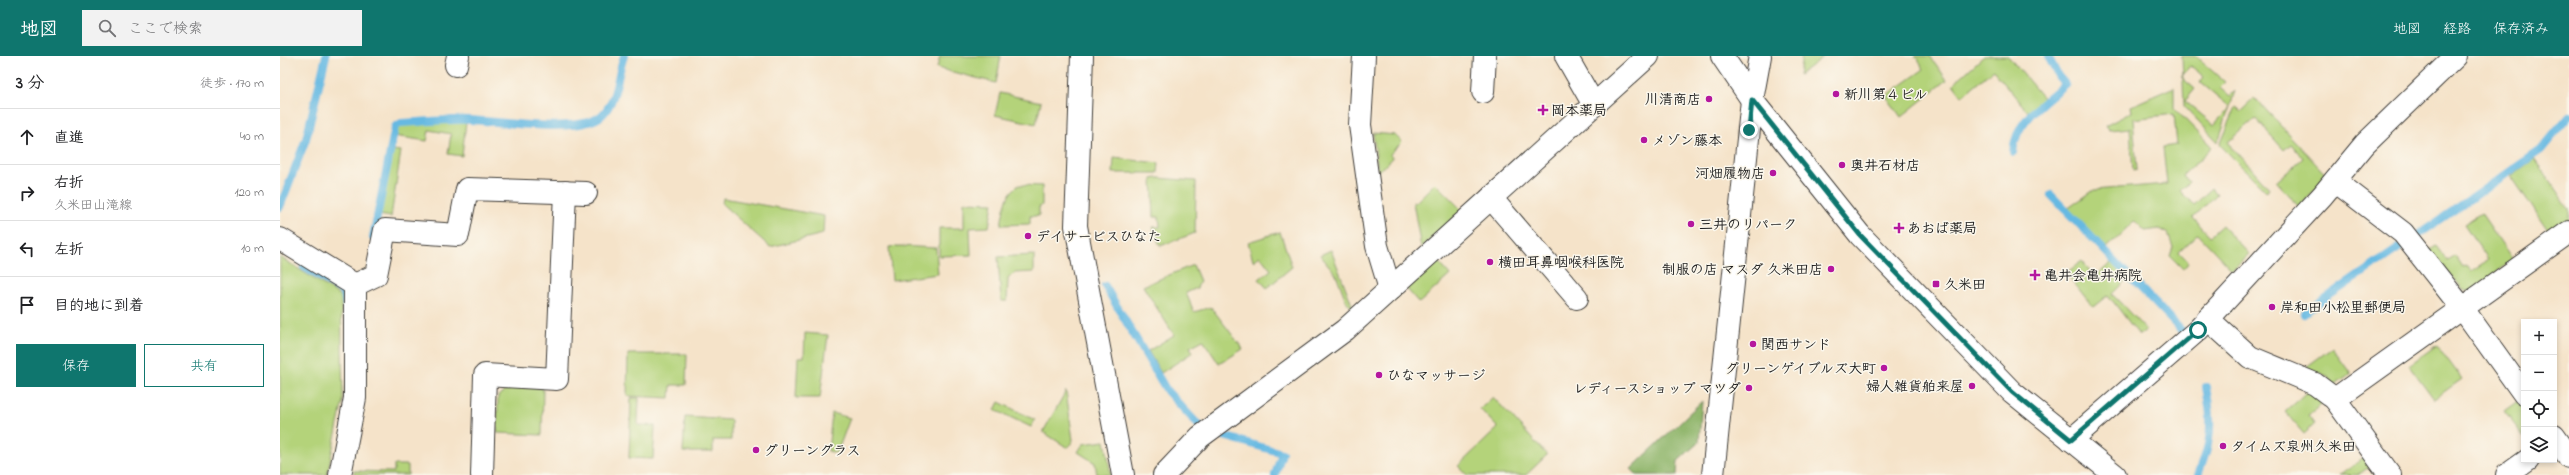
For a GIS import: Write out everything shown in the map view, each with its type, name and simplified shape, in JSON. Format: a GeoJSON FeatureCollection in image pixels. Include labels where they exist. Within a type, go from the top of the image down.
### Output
{"type":"FeatureCollection","features":[{"type":"Feature","properties":{"kind":"street"},"geometry":{"type":"LineString","coordinates":[[1082,56],[1076,226],[1123,475]]}},
{"type":"Feature","properties":{"kind":"street"},"geometry":{"type":"LineString","coordinates":[[1364,56],[1360,125],[1377,246],[1390,289]]}},
{"type":"Feature","properties":{"kind":"street"},"geometry":{"type":"LineString","coordinates":[[1483,92],[1485,56]]}},
{"type":"Feature","properties":{"kind":"street"},"geometry":{"type":"LineString","coordinates":[[1566,56],[1594,105]]}},
{"type":"Feature","properties":{"kind":"street"},"geometry":{"type":"LineString","coordinates":[[1164,475],[1205,433],[1345,330],[1648,56]]}},
{"type":"Feature","properties":{"kind":"street"},"geometry":{"type":"LineString","coordinates":[[1722,56],[1752,100],[1860,235],[2012,392],[2115,475]]}},
{"type":"Feature","properties":{"kind":"street"},"geometry":{"type":"LineString","coordinates":[[1713,475],[1752,100],[1760,56]]}},
{"type":"Feature","properties":{"kind":"street"},"geometry":{"type":"LineString","coordinates":[[2071,440],[2208,319],[2335,181],[2365,144],[2456,56]]}},
{"type":"Feature","properties":{"kind":"street"},"geometry":{"type":"LineString","coordinates":[[2335,181],[2403,233],[2463,308],[2522,391]]}},
{"type":"Feature","properties":{"kind":"street"},"geometry":{"type":"LineString","coordinates":[[356,285],[376,275],[385,230],[458,235],[467,189],[575,193],[557,379],[485,375],[482,475]]}},
{"type":"Feature","properties":{"kind":"street"},"geometry":{"type":"LineString","coordinates":[[1491,198],[1577,298]]}},
{"type":"Feature","properties":{"kind":"street"},"geometry":{"type":"LineString","coordinates":[[2335,399],[2569,232]]}},
{"type":"Feature","properties":{"kind":"street"},"geometry":{"type":"LineString","coordinates":[[280,239],[356,285]]}},
{"type":"Feature","properties":{"kind":"street"},"geometry":{"type":"LineString","coordinates":[[340,475],[355,398],[356,285]]}},
{"type":"Feature","properties":{"kind":"street"},"geometry":{"type":"LineString","coordinates":[[2208,319],[2250,357],[2315,384],[2335,399],[2390,475]]}},
{"type":"Feature","properties":{"kind":"street"},"geometry":{"type":"LineString","coordinates":[[2558,437],[2569,457]]}},
{"type":"Feature","properties":{"kind":"street"},"geometry":{"type":"LineString","coordinates":[[2507,475],[2524,463]]}},
{"type":"Feature","properties":{"kind":"green space"},"geometry":{"type":"Polygon","coordinates":[[[940,56],[1001,56],[996,83],[937,68],[940,56]]]}},
{"type":"Feature","properties":{"kind":"green space"},"geometry":{"type":"Polygon","coordinates":[[[1802,56],[1824,56],[1799,75],[1802,56]]]}},
{"type":"Feature","properties":{"kind":"green space"},"geometry":{"type":"Polygon","coordinates":[[[1915,56],[1930,56],[1947,80],[1901,117],[1886,96],[1924,69],[1915,56]]]}},
{"type":"Feature","properties":{"kind":"green space"},"geometry":{"type":"Polygon","coordinates":[[[1984,56],[2008,56],[2044,99],[2029,113],[1993,70],[1962,96],[1953,84],[1984,56]]]}},
{"type":"Feature","properties":{"kind":"green space"},"geometry":{"type":"Polygon","coordinates":[[[2182,56],[2195,56],[2225,82],[2220,87],[2230,96],[2235,91],[2230,107],[2200,82],[2204,77],[2191,66],[2183,75],[2182,56]]]}},
{"type":"Feature","properties":{"kind":"green space"},"geometry":{"type":"Polygon","coordinates":[[[2183,79],[2195,89],[2185,101],[2214,125],[2229,108],[2218,142],[2184,106],[2183,79]]]}},
{"type":"Feature","properties":{"kind":"green space"},"geometry":{"type":"Polygon","coordinates":[[[2174,87],[2174,108],[2212,147],[2183,175],[2189,182],[2180,191],[2194,205],[2212,188],[2217,194],[2193,218],[2210,236],[2222,225],[2249,254],[2232,270],[2198,234],[2179,252],[2189,262],[2183,269],[2170,256],[2173,247],[2168,234],[2159,229],[2145,231],[2135,221],[2106,249],[2067,209],[2094,190],[2167,184],[2163,147],[2177,145],[2174,114],[2133,119],[2137,170],[2133,171],[2130,128],[2109,130],[2105,126],[2132,112],[2131,106],[2174,87]]]}},
{"type":"Feature","properties":{"kind":"green space"},"geometry":{"type":"Polygon","coordinates":[[[1000,93],[1041,102],[1036,124],[995,115],[1000,93]]]}},
{"type":"Feature","properties":{"kind":"green space"},"geometry":{"type":"Polygon","coordinates":[[[2255,98],[2328,177],[2299,207],[2276,182],[2303,158],[2291,144],[2284,150],[2255,118],[2228,142],[2269,188],[2267,192],[2220,145],[2236,107],[2241,111],[2255,98]]]}},
{"type":"Feature","properties":{"kind":"green space"},"geometry":{"type":"Polygon","coordinates":[[[466,122],[462,156],[448,154],[451,134],[429,130],[427,141],[394,136],[396,129],[400,125],[466,122]]]}},
{"type":"Feature","properties":{"kind":"green space"},"geometry":{"type":"Polygon","coordinates":[[[1373,133],[1395,135],[1402,142],[1390,154],[1393,158],[1378,172],[1373,133]]]}},
{"type":"Feature","properties":{"kind":"green space"},"geometry":{"type":"Polygon","coordinates":[[[392,150],[401,151],[391,217],[379,215],[392,150]]]}},
{"type":"Feature","properties":{"kind":"green space"},"geometry":{"type":"Polygon","coordinates":[[[1114,158],[1159,163],[1158,173],[1113,173],[1114,158]]]}},
{"type":"Feature","properties":{"kind":"green space"},"geometry":{"type":"Polygon","coordinates":[[[2534,159],[2569,208],[2569,220],[2550,233],[2511,176],[2534,159]]]}},
{"type":"Feature","properties":{"kind":"green space"},"geometry":{"type":"Polygon","coordinates":[[[1158,178],[1196,181],[1195,233],[1160,246],[1153,227],[1160,227],[1159,217],[1154,217],[1152,179],[1158,178]]]}},
{"type":"Feature","properties":{"kind":"green space"},"geometry":{"type":"Polygon","coordinates":[[[1435,183],[1462,210],[1421,248],[1413,202],[1415,203],[1435,183]]]}},
{"type":"Feature","properties":{"kind":"green space"},"geometry":{"type":"Polygon","coordinates":[[[1019,185],[1042,186],[1042,205],[1039,207],[1039,216],[1030,216],[1030,224],[1001,225],[1004,208],[1008,198],[1014,189],[1019,185]]]}},
{"type":"Feature","properties":{"kind":"green space"},"geometry":{"type":"Polygon","coordinates":[[[723,198],[824,216],[823,234],[770,247],[722,204],[723,198]]]}},
{"type":"Feature","properties":{"kind":"green space"},"geometry":{"type":"Polygon","coordinates":[[[964,202],[993,203],[989,227],[970,228],[971,255],[939,256],[939,228],[964,228],[964,202]]]}},
{"type":"Feature","properties":{"kind":"green space"},"geometry":{"type":"Polygon","coordinates":[[[2481,213],[2513,260],[2471,291],[2463,289],[2430,250],[2436,246],[2447,261],[2455,256],[2463,268],[2467,266],[2471,271],[2488,260],[2464,224],[2481,213]]]}},
{"type":"Feature","properties":{"kind":"green space"},"geometry":{"type":"Polygon","coordinates":[[[1280,232],[1292,267],[1267,288],[1259,279],[1271,270],[1260,256],[1253,261],[1248,242],[1280,232]]]}},
{"type":"Feature","properties":{"kind":"green space"},"geometry":{"type":"Polygon","coordinates":[[[899,246],[936,248],[938,274],[892,280],[889,247],[899,246]]]}},
{"type":"Feature","properties":{"kind":"green space"},"geometry":{"type":"Polygon","coordinates":[[[1331,250],[1354,310],[1346,301],[1336,274],[1320,255],[1331,250]]]}},
{"type":"Feature","properties":{"kind":"green space"},"geometry":{"type":"Polygon","coordinates":[[[1034,255],[1034,272],[1014,273],[1008,279],[1007,301],[1001,301],[998,257],[1034,255]]]}},
{"type":"Feature","properties":{"kind":"green space"},"geometry":{"type":"Polygon","coordinates":[[[280,257],[341,296],[343,401],[327,475],[280,475],[280,257]]]}},
{"type":"Feature","properties":{"kind":"green space"},"geometry":{"type":"Polygon","coordinates":[[[1437,260],[1450,275],[1419,303],[1406,288],[1437,260]]]}},
{"type":"Feature","properties":{"kind":"green space"},"geometry":{"type":"Polygon","coordinates":[[[2082,261],[2095,277],[2113,261],[2129,277],[2112,294],[2146,330],[2139,335],[2108,295],[2093,307],[2066,273],[2082,261]]]}},
{"type":"Feature","properties":{"kind":"green space"},"geometry":{"type":"Polygon","coordinates":[[[1193,265],[1200,281],[1197,288],[1186,293],[1194,312],[1211,307],[1243,349],[1219,364],[1203,340],[1190,347],[1193,352],[1161,373],[1148,351],[1174,335],[1143,286],[1193,265]]]}},
{"type":"Feature","properties":{"kind":"green space"},"geometry":{"type":"Polygon","coordinates":[[[805,333],[828,335],[820,398],[796,398],[798,357],[804,357],[805,333]]]}},
{"type":"Feature","properties":{"kind":"green space"},"geometry":{"type":"Polygon","coordinates":[[[2437,345],[2462,379],[2434,399],[2409,365],[2437,345]]]}},
{"type":"Feature","properties":{"kind":"green space"},"geometry":{"type":"Polygon","coordinates":[[[2332,348],[2351,374],[2337,384],[2332,383],[2327,376],[2306,367],[2332,348]]]}},
{"type":"Feature","properties":{"kind":"green space"},"geometry":{"type":"Polygon","coordinates":[[[628,354],[687,354],[686,385],[671,385],[670,398],[627,396],[628,354]]]}},
{"type":"Feature","properties":{"kind":"green space"},"geometry":{"type":"Polygon","coordinates":[[[509,387],[543,388],[542,435],[497,433],[498,396],[509,387]]]}},
{"type":"Feature","properties":{"kind":"green space"},"geometry":{"type":"Polygon","coordinates":[[[2311,389],[2326,401],[2308,415],[2315,424],[2304,434],[2285,412],[2311,389]]]}},
{"type":"Feature","properties":{"kind":"green space"},"geometry":{"type":"Polygon","coordinates":[[[1066,391],[1073,440],[1068,448],[1043,432],[1066,391]]]}},
{"type":"Feature","properties":{"kind":"green space"},"geometry":{"type":"Polygon","coordinates":[[[1493,397],[1547,455],[1526,475],[1467,475],[1458,466],[1498,428],[1480,409],[1493,397]]]}},
{"type":"Feature","properties":{"kind":"green space"},"geometry":{"type":"Polygon","coordinates":[[[631,398],[639,398],[638,425],[655,426],[653,459],[629,458],[631,398]]]}},
{"type":"Feature","properties":{"kind":"green space"},"geometry":{"type":"Polygon","coordinates":[[[2519,400],[2521,403],[2521,433],[2504,411],[2519,400]]]}},
{"type":"Feature","properties":{"kind":"green space"},"geometry":{"type":"Polygon","coordinates":[[[1702,401],[1699,442],[1678,461],[1677,475],[1637,475],[1631,469],[1702,401]]]}},
{"type":"Feature","properties":{"kind":"green space"},"geometry":{"type":"Polygon","coordinates":[[[999,402],[1035,420],[1031,427],[995,410],[999,402]]]}},
{"type":"Feature","properties":{"kind":"green space"},"geometry":{"type":"Polygon","coordinates":[[[832,413],[850,418],[837,453],[828,451],[832,413]]]}},
{"type":"Feature","properties":{"kind":"green space"},"geometry":{"type":"Polygon","coordinates":[[[685,417],[731,420],[731,440],[713,440],[713,452],[683,452],[685,417]]]}},
{"type":"Feature","properties":{"kind":"green space"},"geometry":{"type":"Polygon","coordinates":[[[1105,441],[1111,475],[1097,475],[1095,463],[1078,452],[1083,444],[1105,441]]]}},
{"type":"Feature","properties":{"kind":"green space"},"geometry":{"type":"Polygon","coordinates":[[[2367,455],[2373,464],[2358,475],[2340,474],[2367,455]]]}},
{"type":"Feature","properties":{"kind":"green space"},"geometry":{"type":"Polygon","coordinates":[[[394,465],[408,465],[408,475],[354,475],[354,471],[394,472],[394,465]]]}},
{"type":"Feature","properties":{"kind":"waterway"},"geometry":{"type":"LineString","coordinates":[[280,207],[306,139],[326,56]]}},
{"type":"Feature","properties":{"kind":"waterway"},"geometry":{"type":"LineString","coordinates":[[373,237],[395,127],[401,123],[453,120],[559,126],[591,121],[602,115],[611,103],[624,56]]}},
{"type":"Feature","properties":{"kind":"waterway"},"geometry":{"type":"LineString","coordinates":[[2013,152],[2015,141],[2025,122],[2039,106],[2065,84],[2058,76],[2048,56]]}},
{"type":"Feature","properties":{"kind":"waterway"},"geometry":{"type":"LineString","coordinates":[[2418,235],[2541,150],[2569,116]]}},
{"type":"Feature","properties":{"kind":"waterway"},"geometry":{"type":"LineString","coordinates":[[2051,195],[2182,331]]}},
{"type":"Feature","properties":{"kind":"waterway"},"geometry":{"type":"LineString","coordinates":[[2304,313],[2402,246]]}},
{"type":"Feature","properties":{"kind":"waterway"},"geometry":{"type":"LineString","coordinates":[[304,267],[340,289],[344,293],[346,304]]}},
{"type":"Feature","properties":{"kind":"waterway"},"geometry":{"type":"LineString","coordinates":[[1105,286],[1167,391],[1203,430],[1282,453],[1275,475]]}},
{"type":"Feature","properties":{"kind":"waterway"},"geometry":{"type":"LineString","coordinates":[[2198,475],[2209,442],[2210,432],[2210,411],[2206,387]]}},
{"type":"Feature","properties":{"kind":"place","name":"新川第４ビル"},"geometry":{"type":"Point","coordinates":[1836,94]}},
{"type":"Feature","properties":{"kind":"place","name":"川清商店"},"geometry":{"type":"Point","coordinates":[1709,99]}},
{"type":"Feature","properties":{"kind":"place","name":"岡本薬局"},"geometry":{"type":"Point","coordinates":[1543,110]}},
{"type":"Feature","properties":{"kind":"place","name":"メゾン藤本"},"geometry":{"type":"Point","coordinates":[1644,140]}},
{"type":"Feature","properties":{"kind":"place","name":"奥井石材店"},"geometry":{"type":"Point","coordinates":[1842,165]}},
{"type":"Feature","properties":{"kind":"place","name":"河畑履物店"},"geometry":{"type":"Point","coordinates":[1773,173]}},
{"type":"Feature","properties":{"kind":"place","name":"三井のリパーク"},"geometry":{"type":"Point","coordinates":[1691,224]}},
{"type":"Feature","properties":{"kind":"place","name":"あおば薬局"},"geometry":{"type":"Point","coordinates":[1899,228]}},
{"type":"Feature","properties":{"kind":"place","name":"デイサービスひなた"},"geometry":{"type":"Point","coordinates":[1028,236]}},
{"type":"Feature","properties":{"kind":"place","name":"横田耳鼻咽喉科医院"},"geometry":{"type":"Point","coordinates":[1490,262]}},
{"type":"Feature","properties":{"kind":"place","name":"制服の店 マスダ 久米田店"},"geometry":{"type":"Point","coordinates":[1831,269]}},
{"type":"Feature","properties":{"kind":"place","name":"亀井会亀井病院"},"geometry":{"type":"Point","coordinates":[2035,275]}},
{"type":"Feature","properties":{"kind":"place","name":"久米田"},"geometry":{"type":"Point","coordinates":[1936,284]}},
{"type":"Feature","properties":{"kind":"place","name":"岸和田小松里郵便局"},"geometry":{"type":"Point","coordinates":[2272,307]}},
{"type":"Feature","properties":{"kind":"place","name":"関西サンド"},"geometry":{"type":"Point","coordinates":[1753,344]}},
{"type":"Feature","properties":{"kind":"place","name":"グリーンゲイブルズ大町"},"geometry":{"type":"Point","coordinates":[1884,368]}},
{"type":"Feature","properties":{"kind":"place","name":"ひなマッサージ"},"geometry":{"type":"Point","coordinates":[1379,375]}},
{"type":"Feature","properties":{"kind":"place","name":"婦人雑貨舶来屋"},"geometry":{"type":"Point","coordinates":[1972,386]}},
{"type":"Feature","properties":{"kind":"place","name":"レディースショップ マツダ"},"geometry":{"type":"Point","coordinates":[1749,388]}},
{"type":"Feature","properties":{"kind":"place","name":"タイムズ泉州久米田"},"geometry":{"type":"Point","coordinates":[2223,446]}},
{"type":"Feature","properties":{"kind":"place","name":"グリーングラス"},"geometry":{"type":"Point","coordinates":[756,450]}},
{"type":"Feature","properties":{"kind":"route"},"geometry":{"type":"LineString","coordinates":[[1749,130],[1752,100],[1860,235],[2012,392],[2071,440],[2198,330]]}}]}
